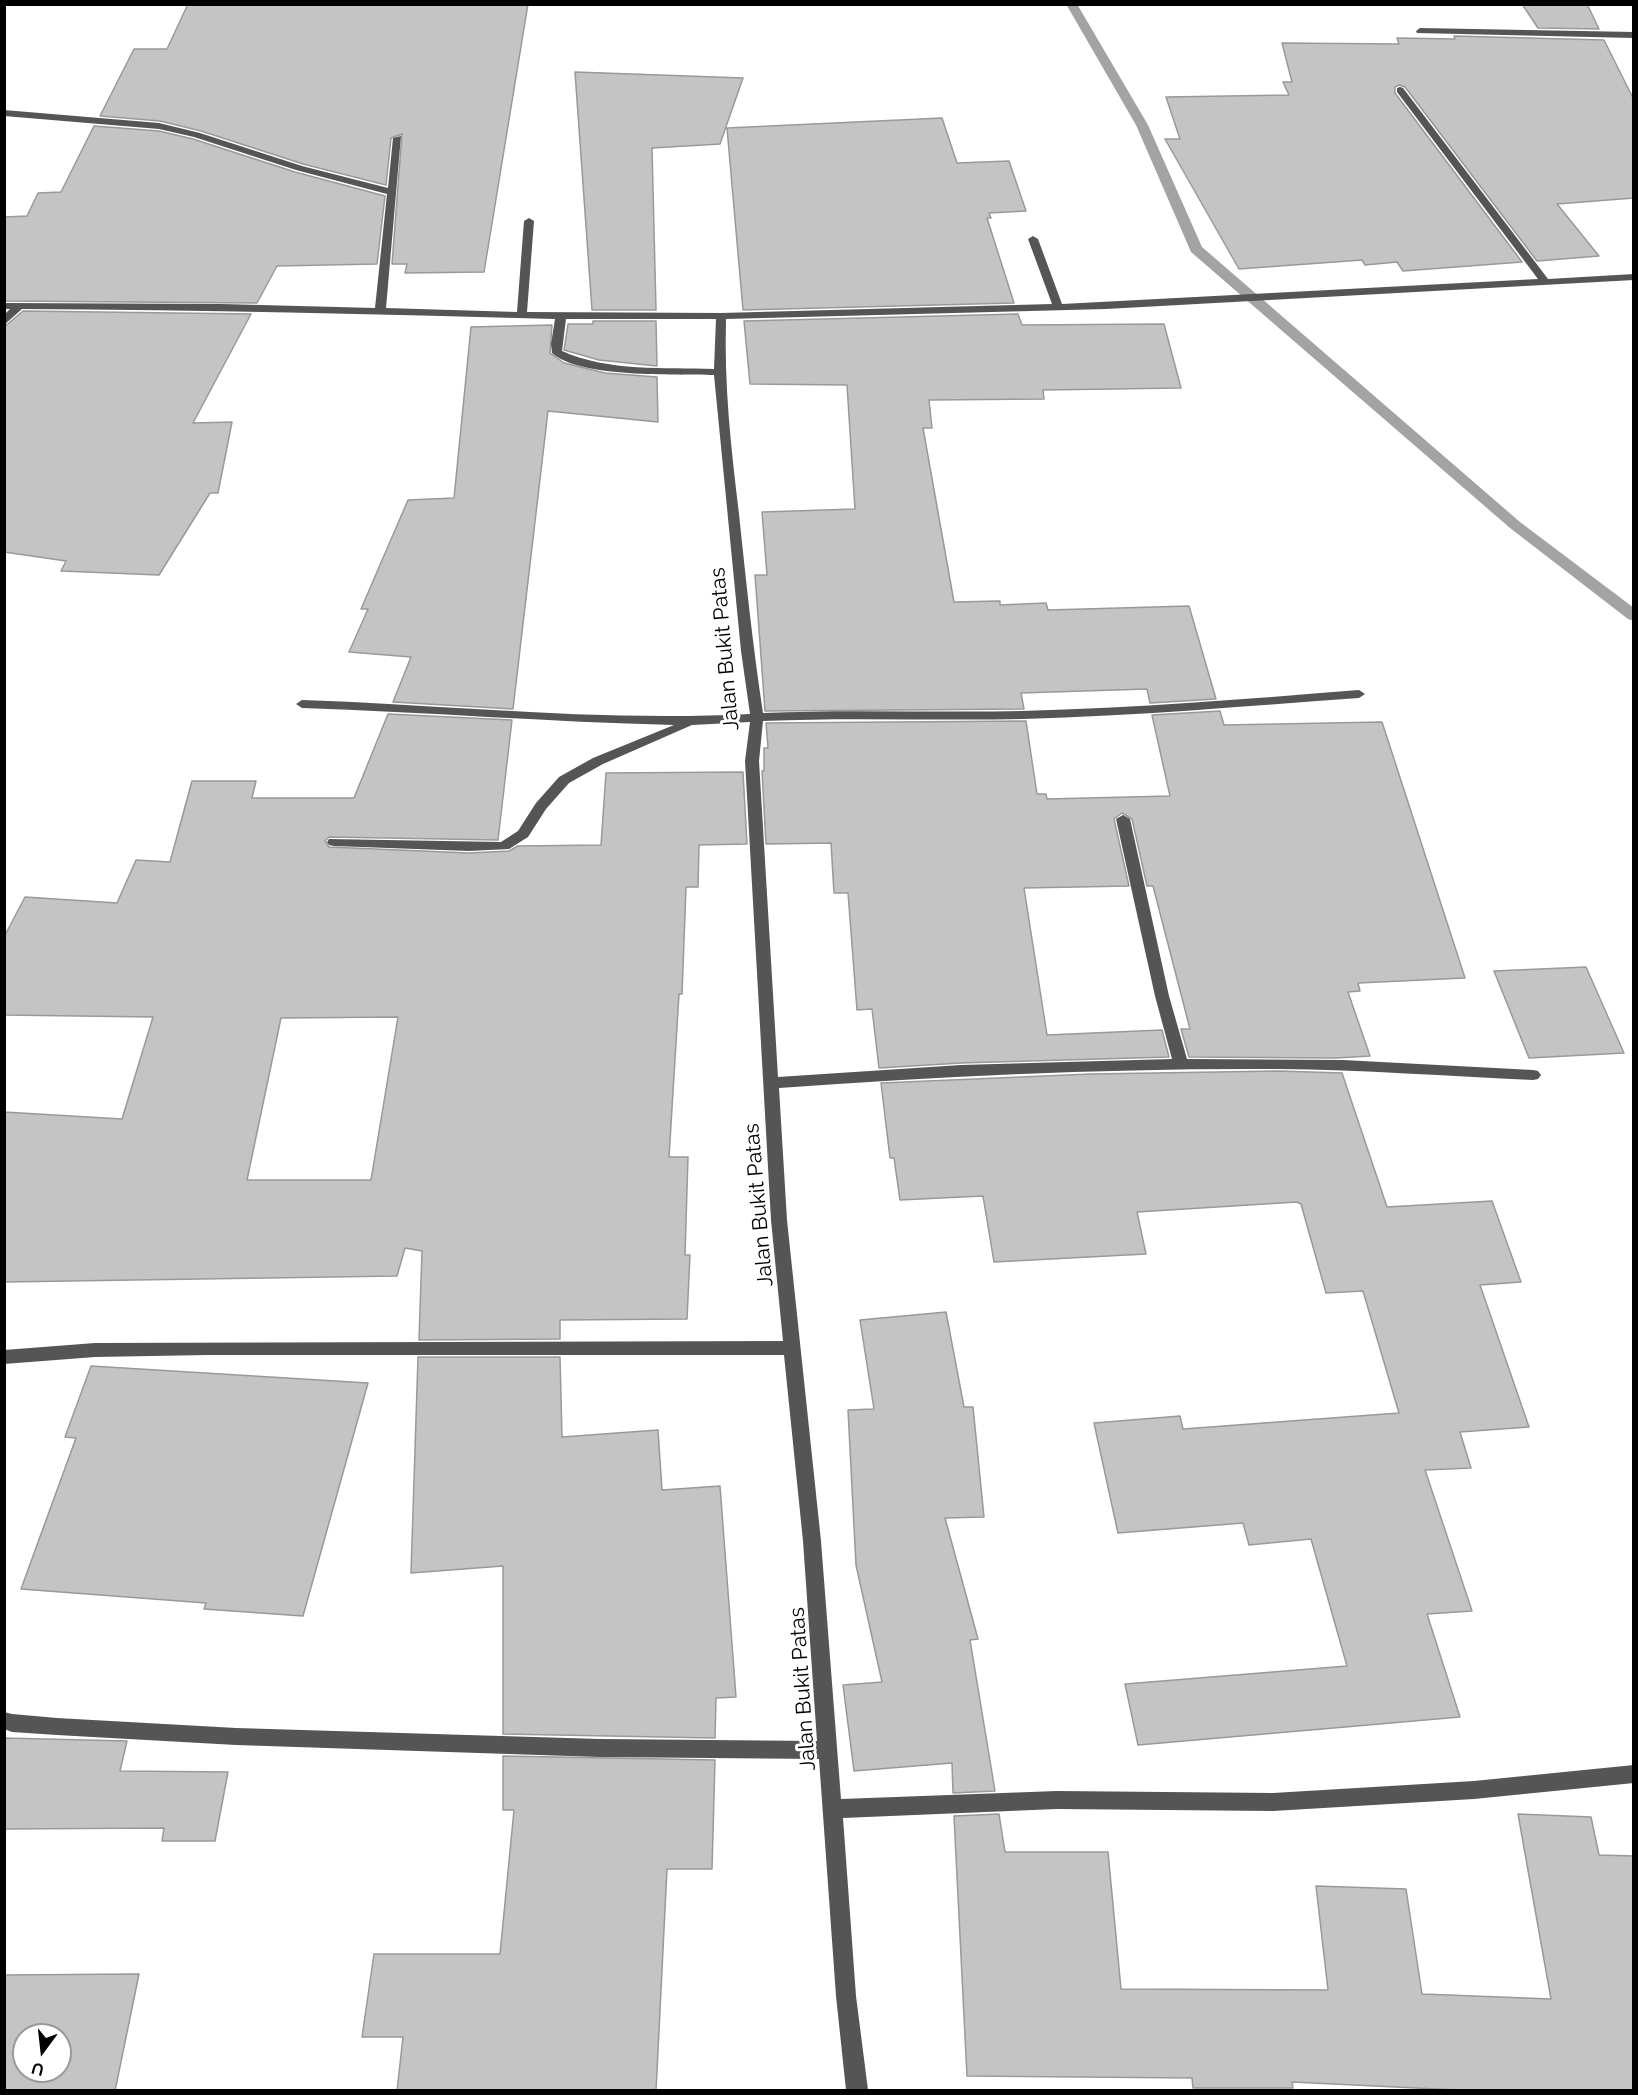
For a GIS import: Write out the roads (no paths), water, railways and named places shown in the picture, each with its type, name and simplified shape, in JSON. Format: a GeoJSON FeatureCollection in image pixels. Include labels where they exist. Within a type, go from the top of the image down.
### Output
{"type":"FeatureCollection","features":[{"type":"Feature","properties":{"kind":"street"},"geometry":{"type":"LineString","coordinates":[[1420,31],[1634,35]]}},
{"type":"Feature","properties":{"kind":"street"},"geometry":{"type":"LineString","coordinates":[[1400,90],[1545,282]]}},
{"type":"Feature","properties":{"kind":"street"},"geometry":{"type":"LineString","coordinates":[[4,113],[159,126],[197,135],[299,168],[392,192]]}},
{"type":"Feature","properties":{"kind":"street"},"geometry":{"type":"LineString","coordinates":[[380,313],[398,138]]}},
{"type":"Feature","properties":{"kind":"street"},"geometry":{"type":"LineString","coordinates":[[522,315],[529,221]]}},
{"type":"Feature","properties":{"kind":"street"},"geometry":{"type":"LineString","coordinates":[[1033,239],[1058,307]]}},
{"type":"Feature","properties":{"kind":"street"},"geometry":{"type":"LineString","coordinates":[[4,306],[222,307],[380,313],[561,316],[721,316],[1205,301],[1634,277]]}},
{"type":"Feature","properties":{"kind":"street"},"geometry":{"type":"LineString","coordinates":[[4,322],[19,306]]}},
{"type":"Feature","properties":{"kind":"street"},"geometry":{"type":"LineString","coordinates":[[561,316],[556,344],[557,354],[571,362],[646,369],[719,372]]}},
{"type":"Feature","properties":{"kind":"street","name":"Jalan Bukit Patas"},"geometry":{"type":"LineString","coordinates":[[721,316],[719,372],[747,651],[757,718],[752,761],[779,1220],[813,1541],[846,1996],[857,2091]]}},
{"type":"Feature","properties":{"kind":"street"},"geometry":{"type":"LineString","coordinates":[[302,704],[572,718],[694,721],[828,714],[1021,715],[1173,708],[1359,694]]}},
{"type":"Feature","properties":{"kind":"street"},"geometry":{"type":"LineString","coordinates":[[334,842],[469,847],[504,846],[523,834],[564,780],[598,761],[694,721]]}},
{"type":"Feature","properties":{"kind":"street"},"geometry":{"type":"LineString","coordinates":[[1123,819],[1162,996],[1181,1064]]}},
{"type":"Feature","properties":{"kind":"street"},"geometry":{"type":"LineString","coordinates":[[771,1083],[923,1072],[1181,1064],[1281,1064],[1533,1075]]}},
{"type":"Feature","properties":{"kind":"street"},"geometry":{"type":"LineString","coordinates":[[4,1357],[96,1350],[208,1348],[792,1348]]}},
{"type":"Feature","properties":{"kind":"street"},"geometry":{"type":"LineString","coordinates":[[4,1720],[12,1723],[45,1726],[173,1735],[672,1751],[829,1750]]}},
{"type":"Feature","properties":{"kind":"street"},"geometry":{"type":"LineString","coordinates":[[833,1809],[1045,1801],[1272,1802],[1474,1790],[1634,1774]]}},
{"type":"Feature","properties":{"kind":"waterway"},"geometry":{"type":"LineString","coordinates":[[1071,4],[1142,125],[1196,249],[1515,525],[1634,616]]}}]}
